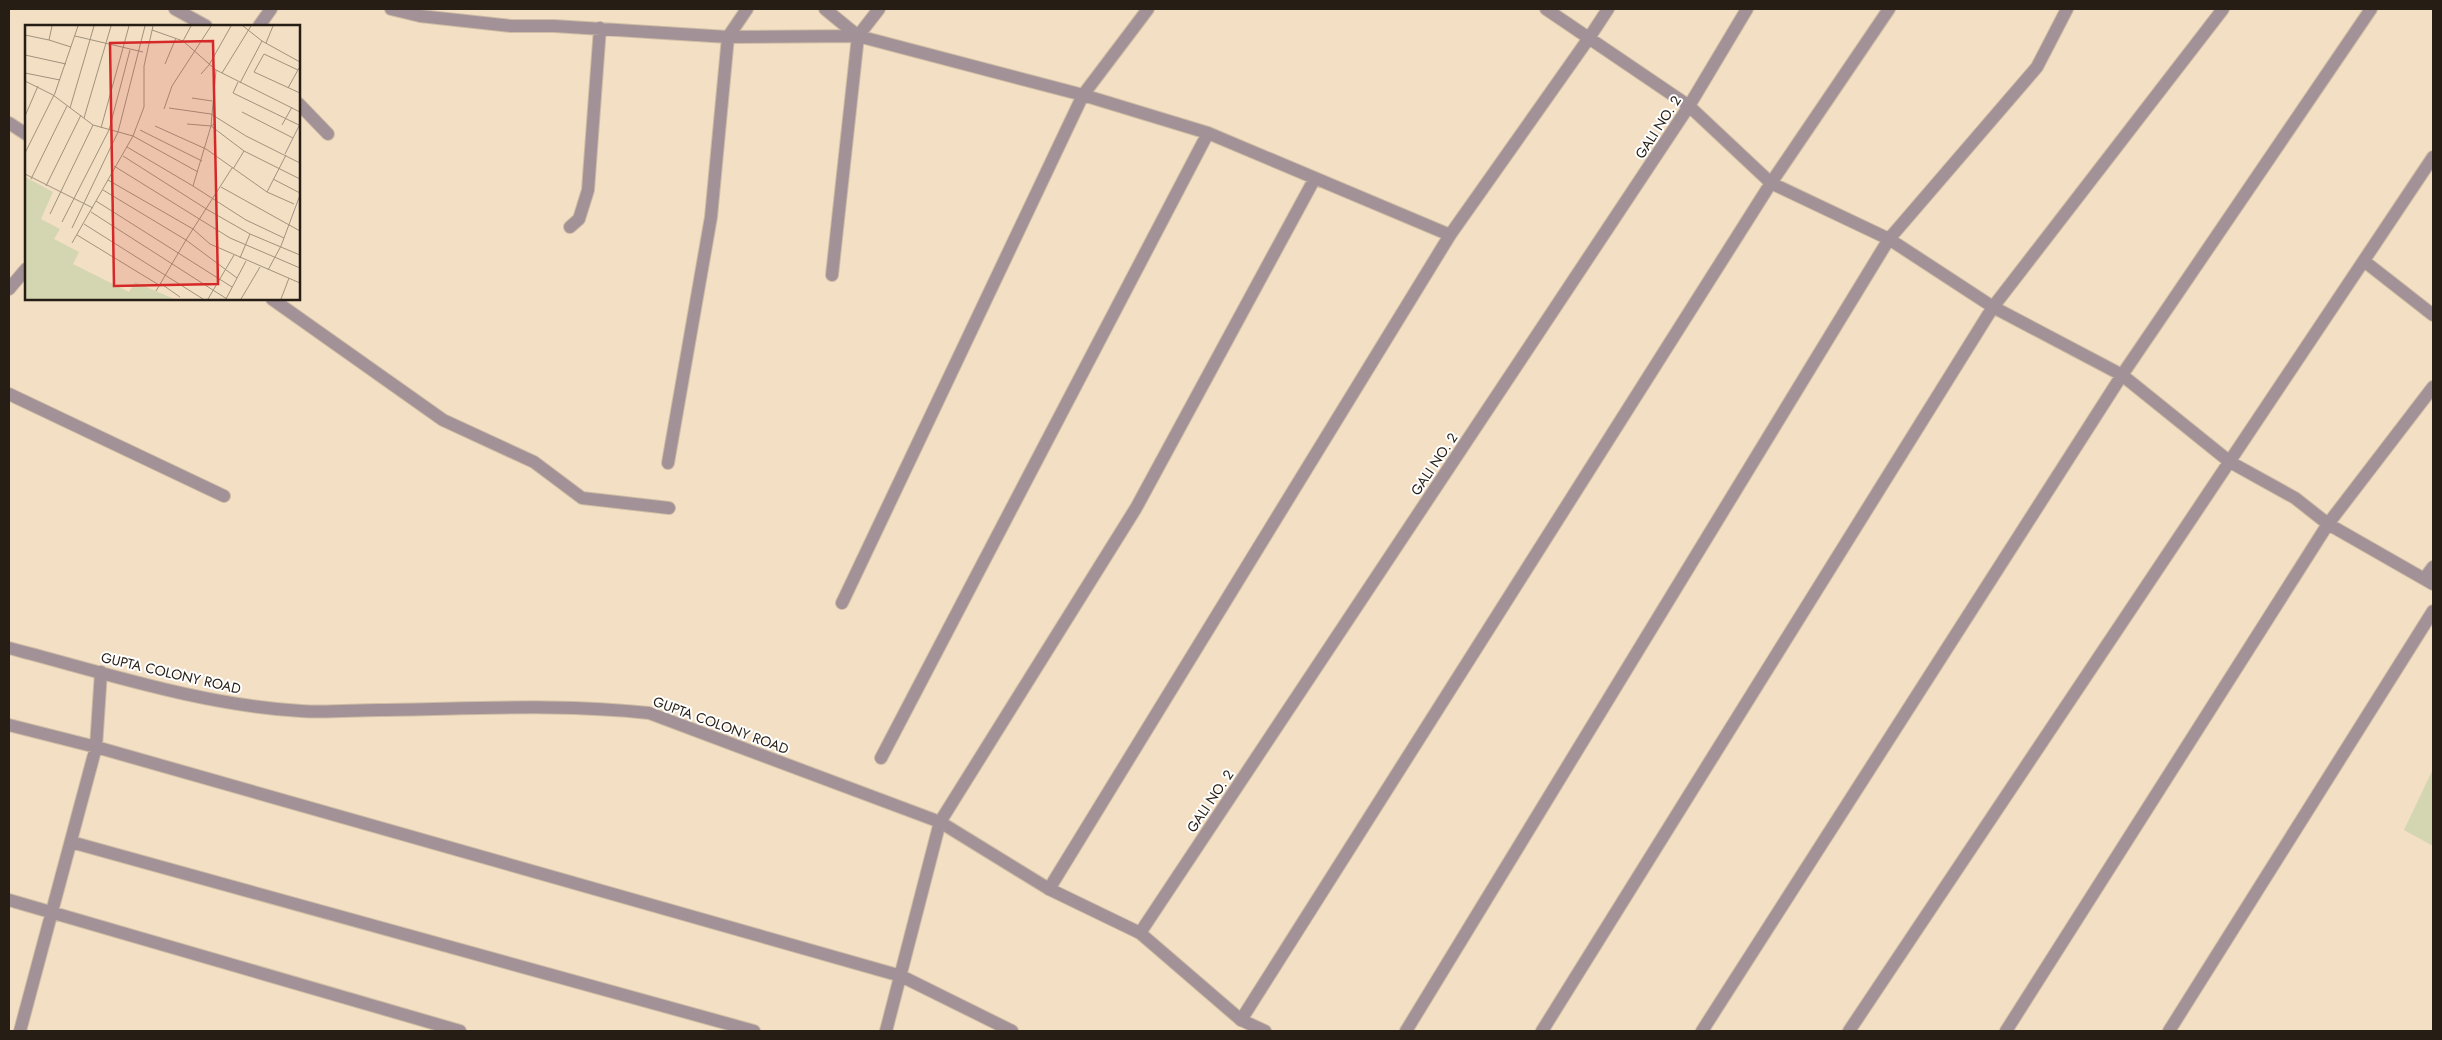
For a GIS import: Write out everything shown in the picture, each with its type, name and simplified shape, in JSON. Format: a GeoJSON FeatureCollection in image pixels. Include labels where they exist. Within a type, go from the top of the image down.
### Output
{"type":"FeatureCollection","features":[{"type":"Feature","properties":{"kind":"street"},"geometry":{"type":"LineString","coordinates":[[175,9],[204,25]]}},
{"type":"Feature","properties":{"kind":"street"},"geometry":{"type":"LineString","coordinates":[[260,25],[271,9]]}},
{"type":"Feature","properties":{"kind":"street"},"geometry":{"type":"LineString","coordinates":[[391,9],[420,16],[512,26],[600,28],[728,37],[858,36],[1083,94],[1208,133],[1450,235]]}},
{"type":"Feature","properties":{"kind":"street"},"geometry":{"type":"LineString","coordinates":[[668,462],[711,217],[728,37],[747,9]]}},
{"type":"Feature","properties":{"kind":"street"},"geometry":{"type":"LineString","coordinates":[[825,9],[858,36]]}},
{"type":"Feature","properties":{"kind":"street"},"geometry":{"type":"LineString","coordinates":[[832,275],[858,36],[879,9]]}},
{"type":"Feature","properties":{"kind":"street"},"geometry":{"type":"LineString","coordinates":[[842,603],[1083,94],[1148,9]]}},
{"type":"Feature","properties":{"kind":"street"},"geometry":{"type":"LineString","coordinates":[[1546,9],[1689,106],[1771,183],[1889,239],[1993,307],[2122,375],[2230,462],[2295,498],[2328,524],[2429,582],[2433,567]]}},
{"type":"Feature","properties":{"kind":"street"},"geometry":{"type":"LineString","coordinates":[[1049,889],[1450,235],[1608,9]]}},
{"type":"Feature","properties":{"kind":"street","name":"GALI NO. 2"},"geometry":{"type":"LineString","coordinates":[[1140,933],[1689,106],[1747,9]]}},
{"type":"Feature","properties":{"kind":"street"},"geometry":{"type":"LineString","coordinates":[[1241,1020],[1771,183],[1889,9]]}},
{"type":"Feature","properties":{"kind":"street"},"geometry":{"type":"LineString","coordinates":[[1406,1031],[1889,239],[2038,67],[2067,9]]}},
{"type":"Feature","properties":{"kind":"street"},"geometry":{"type":"LineString","coordinates":[[1542,1031],[1993,307],[2223,9]]}},
{"type":"Feature","properties":{"kind":"street"},"geometry":{"type":"LineString","coordinates":[[1702,1031],[2122,375],[2371,9]]}},
{"type":"Feature","properties":{"kind":"street"},"geometry":{"type":"LineString","coordinates":[[570,228],[579,219],[588,190],[600,28]]}},
{"type":"Feature","properties":{"kind":"street"},"geometry":{"type":"LineString","coordinates":[[300,105],[328,134]]}},
{"type":"Feature","properties":{"kind":"street"},"geometry":{"type":"LineString","coordinates":[[9,123],[25,133]]}},
{"type":"Feature","properties":{"kind":"street"},"geometry":{"type":"LineString","coordinates":[[881,758],[1208,133]]}},
{"type":"Feature","properties":{"kind":"street"},"geometry":{"type":"LineString","coordinates":[[1849,1031],[2433,157]]}},
{"type":"Feature","properties":{"kind":"street"},"geometry":{"type":"LineString","coordinates":[[886,1031],[940,822],[1136,508],[1315,178]]}},
{"type":"Feature","properties":{"kind":"street"},"geometry":{"type":"LineString","coordinates":[[2364,262],[2433,315]]}},
{"type":"Feature","properties":{"kind":"street"},"geometry":{"type":"LineString","coordinates":[[9,289],[25,270]]}},
{"type":"Feature","properties":{"kind":"street"},"geometry":{"type":"LineString","coordinates":[[273,300],[443,420],[534,462],[582,498],[669,508]]}},
{"type":"Feature","properties":{"kind":"street"},"geometry":{"type":"LineString","coordinates":[[2006,1031],[2328,524],[2433,387]]}},
{"type":"Feature","properties":{"kind":"street"},"geometry":{"type":"LineString","coordinates":[[9,394],[224,496]]}},
{"type":"Feature","properties":{"kind":"street"},"geometry":{"type":"LineString","coordinates":[[2169,1031],[2433,611]]}},
{"type":"Feature","properties":{"kind":"street","name":"GUPTA COLONY ROAD"},"geometry":{"type":"LineString","coordinates":[[9,648],[174,692],[227,702],[302,711],[563,708],[615,709],[649,713],[940,822],[1049,889],[1140,933],[1241,1020],[1266,1031]]}},
{"type":"Feature","properties":{"kind":"street"},"geometry":{"type":"LineString","coordinates":[[20,1031],[96,747],[101,672]]}},
{"type":"Feature","properties":{"kind":"street"},"geometry":{"type":"LineString","coordinates":[[9,725],[96,747],[901,976],[1012,1031]]}},
{"type":"Feature","properties":{"kind":"street"},"geometry":{"type":"LineString","coordinates":[[71,842],[754,1031]]}},
{"type":"Feature","properties":{"kind":"street"},"geometry":{"type":"LineString","coordinates":[[9,900],[460,1031]]}},
{"type":"Feature","properties":{"kind":"green space"},"geometry":{"type":"Polygon","coordinates":[[[2433,769],[2433,846],[2404,830],[2433,769]]]}}]}
